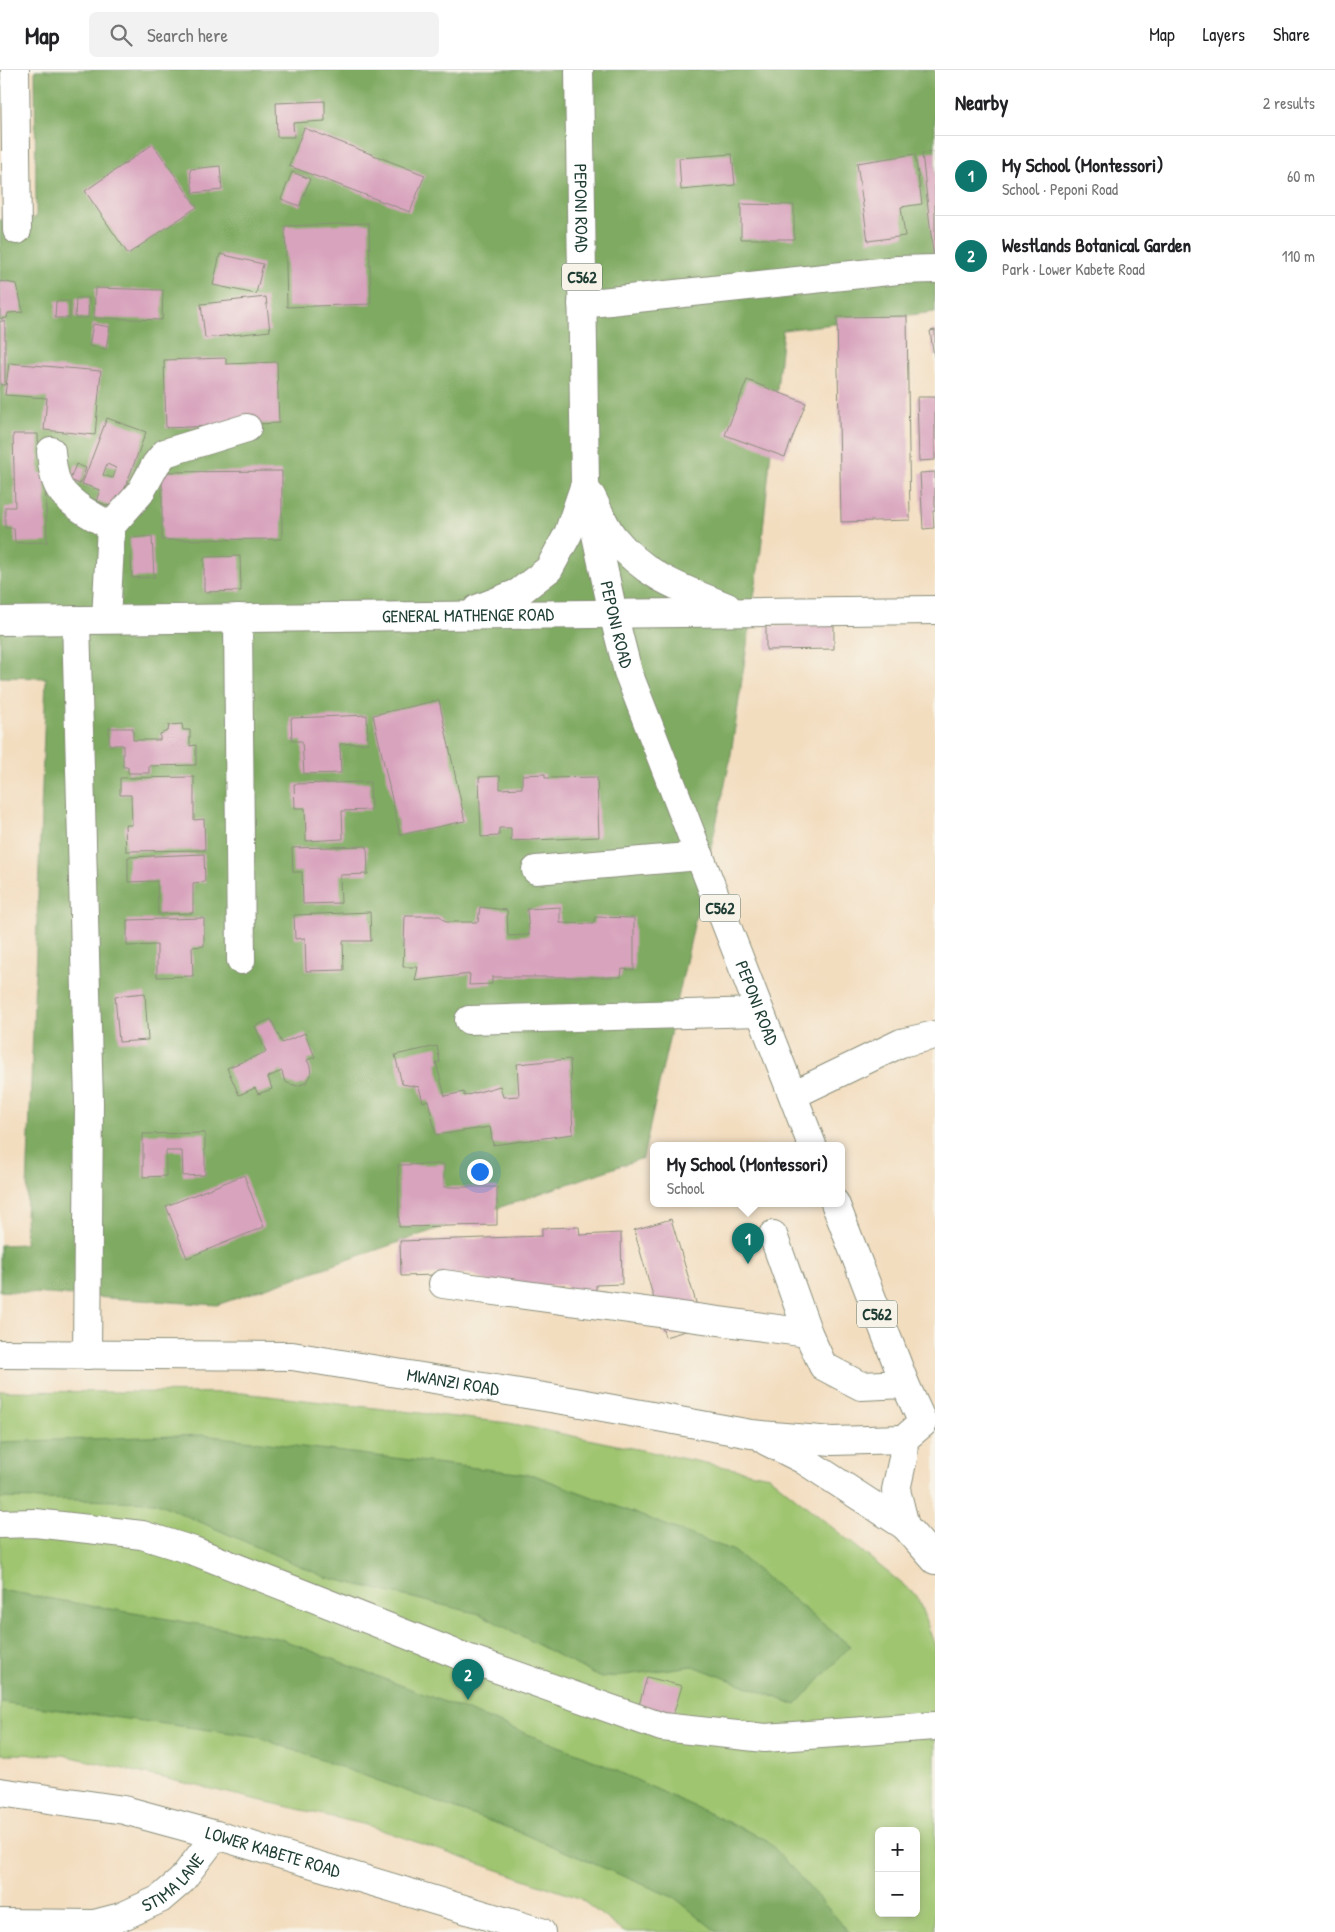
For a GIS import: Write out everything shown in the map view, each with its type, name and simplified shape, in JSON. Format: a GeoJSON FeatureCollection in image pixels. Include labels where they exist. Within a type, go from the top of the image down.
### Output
{"type":"FeatureCollection","features":[{"type":"Feature","properties":{"kind":"street","name":"PEPONI ROAD"},"geometry":{"type":"LineString","coordinates":[[578,70],[585,484],[604,613],[811,1142]]}},
{"type":"Feature","properties":{"kind":"street"},"geometry":{"type":"LineString","coordinates":[[10,87],[17,230]]}},
{"type":"Feature","properties":{"kind":"street"},"geometry":{"type":"LineString","coordinates":[[582,304],[898,270],[935,269]]}},
{"type":"Feature","properties":{"kind":"street"},"geometry":{"type":"LineString","coordinates":[[106,619],[111,526],[140,493],[156,464],[165,453],[246,428]]}},
{"type":"Feature","properties":{"kind":"street"},"geometry":{"type":"LineString","coordinates":[[51,451],[52,469],[60,489],[86,513],[111,526]]}},
{"type":"Feature","properties":{"kind":"street"},"geometry":{"type":"LineString","coordinates":[[585,484],[612,536],[637,561],[666,582],[736,612]]}},
{"type":"Feature","properties":{"kind":"street"},"geometry":{"type":"LineString","coordinates":[[457,615],[518,593],[549,569],[568,534],[585,484]]}},
{"type":"Feature","properties":{"kind":"street","name":"GENERAL MATHENGE ROAD"},"geometry":{"type":"LineString","coordinates":[[0,620],[935,610]]}},
{"type":"Feature","properties":{"kind":"street"},"geometry":{"type":"LineString","coordinates":[[238,618],[241,960]]}},
{"type":"Feature","properties":{"kind":"street"},"geometry":{"type":"LineString","coordinates":[[76,620],[88,1102],[87,1355]]}},
{"type":"Feature","properties":{"kind":"street"},"geometry":{"type":"LineString","coordinates":[[536,870],[700,856]]}},
{"type":"Feature","properties":{"kind":"street"},"geometry":{"type":"LineString","coordinates":[[469,1020],[760,1012]]}},
{"type":"Feature","properties":{"kind":"street"},"geometry":{"type":"LineString","coordinates":[[793,1094],[901,1043],[935,1035]]}},
{"type":"Feature","properties":{"kind":"street","name":"C562"},"geometry":{"type":"LineString","coordinates":[[836,1207],[905,1384],[921,1431]]}},
{"type":"Feature","properties":{"kind":"street"},"geometry":{"type":"LineString","coordinates":[[773,1235],[808,1333],[823,1366],[861,1386],[905,1384]]}},
{"type":"Feature","properties":{"kind":"street"},"geometry":{"type":"LineString","coordinates":[[443,1284],[808,1333]]}},
{"type":"Feature","properties":{"kind":"street","name":"MWANZI ROAD"},"geometry":{"type":"LineString","coordinates":[[0,1354],[292,1356],[575,1402],[751,1434],[832,1441],[921,1431]]}},
{"type":"Feature","properties":{"kind":"street"},"geometry":{"type":"LineString","coordinates":[[905,1526],[896,1490],[903,1458],[921,1431]]}},
{"type":"Feature","properties":{"kind":"street"},"geometry":{"type":"LineString","coordinates":[[751,1434],[802,1459],[905,1526],[932,1561]]}},
{"type":"Feature","properties":{"kind":"street"},"geometry":{"type":"LineString","coordinates":[[0,1524],[35,1523],[142,1535],[194,1551],[464,1657],[662,1727],[765,1738],[935,1726]]}},
{"type":"Feature","properties":{"kind":"street","name":"LOWER KABETE ROAD"},"geometry":{"type":"LineString","coordinates":[[0,1792],[124,1810],[216,1835],[541,1932]]}},
{"type":"Feature","properties":{"kind":"street","name":"STIMA LANE"},"geometry":{"type":"LineString","coordinates":[[0,1923],[94,1924],[121,1917],[160,1899],[181,1881],[216,1835]]}},
{"type":"Feature","properties":{"kind":"green space"},"geometry":{"type":"Polygon","coordinates":[[[35,70],[935,70],[935,312],[783,330],[761,550],[730,761],[643,1158],[217,1305],[0,1291],[0,1245],[25,1244],[46,678],[0,677],[0,220],[36,218],[35,70]]]}},
{"type":"Feature","properties":{"kind":"green space"},"geometry":{"type":"Polygon","coordinates":[[[0,1391],[242,1393],[509,1423],[769,1476],[917,1596],[935,1646],[935,1932],[624,1932],[579,1898],[367,1825],[63,1755],[0,1754],[0,1391]]]}},
{"type":"Feature","properties":{"kind":"green space"},"geometry":{"type":"Polygon","coordinates":[[[203,1435],[534,1475],[734,1551],[850,1646],[796,1705],[693,1666],[601,1678],[480,1614],[325,1577],[155,1502],[0,1498],[0,1442],[203,1435]]]}},
{"type":"Feature","properties":{"kind":"green space"},"geometry":{"type":"Polygon","coordinates":[[[0,1590],[278,1638],[582,1755],[767,1840],[849,1932],[717,1932],[675,1898],[514,1830],[255,1736],[0,1702],[0,1590]]]}},
{"type":"Feature","properties":{"kind":"building"},"geometry":{"type":"Polygon","coordinates":[[[325,101],[325,121],[293,123],[294,137],[277,137],[276,103],[325,101]]]}},
{"type":"Feature","properties":{"kind":"building"},"geometry":{"type":"Polygon","coordinates":[[[304,128],[425,175],[410,212],[289,166],[304,128]]]}},
{"type":"Feature","properties":{"kind":"building"},"geometry":{"type":"Polygon","coordinates":[[[153,144],[197,207],[128,254],[85,191],[153,144]]]}},
{"type":"Feature","properties":{"kind":"building"},"geometry":{"type":"Polygon","coordinates":[[[935,152],[935,253],[933,253],[922,153],[935,152]]]}},
{"type":"Feature","properties":{"kind":"building"},"geometry":{"type":"Polygon","coordinates":[[[732,154],[735,185],[681,190],[679,158],[732,154]]]}},
{"type":"Feature","properties":{"kind":"building"},"geometry":{"type":"Polygon","coordinates":[[[915,154],[922,204],[901,207],[905,236],[868,241],[857,163],[915,154]]]}},
{"type":"Feature","properties":{"kind":"building"},"geometry":{"type":"Polygon","coordinates":[[[220,166],[222,190],[193,193],[190,169],[220,166]]]}},
{"type":"Feature","properties":{"kind":"building"},"geometry":{"type":"Polygon","coordinates":[[[292,172],[310,179],[300,206],[281,199],[292,172]]]}},
{"type":"Feature","properties":{"kind":"building"},"geometry":{"type":"Polygon","coordinates":[[[741,204],[794,205],[794,239],[741,239],[741,204]]]}},
{"type":"Feature","properties":{"kind":"building"},"geometry":{"type":"Polygon","coordinates":[[[369,223],[371,304],[287,307],[285,226],[369,223]]]}},
{"type":"Feature","properties":{"kind":"building"},"geometry":{"type":"Polygon","coordinates":[[[220,254],[263,264],[256,294],[213,285],[220,254]]]}},
{"type":"Feature","properties":{"kind":"building"},"geometry":{"type":"Polygon","coordinates":[[[0,281],[17,284],[23,312],[8,313],[7,318],[0,319],[0,281]]]}},
{"type":"Feature","properties":{"kind":"building"},"geometry":{"type":"Polygon","coordinates":[[[95,288],[163,290],[162,320],[94,318],[95,288]]]}},
{"type":"Feature","properties":{"kind":"building"},"geometry":{"type":"Polygon","coordinates":[[[266,297],[270,331],[205,338],[201,304],[266,297]]]}},
{"type":"Feature","properties":{"kind":"building"},"geometry":{"type":"Polygon","coordinates":[[[76,298],[89,298],[88,318],[75,318],[76,298]]]}},
{"type":"Feature","properties":{"kind":"building"},"geometry":{"type":"Polygon","coordinates":[[[56,301],[70,301],[70,318],[55,318],[56,301]]]}},
{"type":"Feature","properties":{"kind":"building"},"geometry":{"type":"Polygon","coordinates":[[[907,316],[910,520],[841,522],[837,317],[907,316]]]}},
{"type":"Feature","properties":{"kind":"building"},"geometry":{"type":"Polygon","coordinates":[[[0,321],[5,321],[5,385],[0,385],[0,321]]]}},
{"type":"Feature","properties":{"kind":"building"},"geometry":{"type":"Polygon","coordinates":[[[93,324],[110,327],[106,349],[89,346],[93,324]]]}},
{"type":"Feature","properties":{"kind":"building"},"geometry":{"type":"Polygon","coordinates":[[[935,330],[935,357],[934,357],[930,331],[935,330]]]}},
{"type":"Feature","properties":{"kind":"building"},"geometry":{"type":"Polygon","coordinates":[[[226,358],[226,364],[277,362],[279,423],[166,428],[164,360],[226,358]]]}},
{"type":"Feature","properties":{"kind":"building"},"geometry":{"type":"Polygon","coordinates":[[[9,363],[101,371],[95,435],[44,430],[47,398],[5,395],[9,363]]]}},
{"type":"Feature","properties":{"kind":"building"},"geometry":{"type":"Polygon","coordinates":[[[747,380],[806,403],[785,457],[725,435],[747,380]]]}},
{"type":"Feature","properties":{"kind":"building"},"geometry":{"type":"Polygon","coordinates":[[[917,397],[935,397],[935,460],[919,461],[917,397]]]}},
{"type":"Feature","properties":{"kind":"building"},"geometry":{"type":"Polygon","coordinates":[[[107,418],[146,432],[117,509],[96,501],[100,490],[82,484],[107,418]],[[107,464],[103,475],[113,478],[116,468],[107,464]]]}},
{"type":"Feature","properties":{"kind":"building"},"geometry":{"type":"Polygon","coordinates":[[[13,434],[38,434],[39,473],[45,473],[47,542],[15,543],[14,528],[5,528],[5,507],[15,507],[13,434]]]}},
{"type":"Feature","properties":{"kind":"building"},"geometry":{"type":"Polygon","coordinates":[[[76,464],[86,468],[80,484],[70,480],[76,464]]]}},
{"type":"Feature","properties":{"kind":"building"},"geometry":{"type":"Polygon","coordinates":[[[282,471],[282,539],[162,540],[162,472],[282,471]]]}},
{"type":"Feature","properties":{"kind":"building"},"geometry":{"type":"Polygon","coordinates":[[[935,472],[934,528],[923,529],[920,473],[935,472]]]}},
{"type":"Feature","properties":{"kind":"building"},"geometry":{"type":"Polygon","coordinates":[[[152,536],[154,577],[132,578],[130,538],[152,536]]]}},
{"type":"Feature","properties":{"kind":"building"},"geometry":{"type":"Polygon","coordinates":[[[240,556],[241,591],[204,592],[204,557],[240,556]]]}},
{"type":"Feature","properties":{"kind":"building"},"geometry":{"type":"Polygon","coordinates":[[[834,625],[834,649],[766,650],[766,626],[834,625]]]}},
{"type":"Feature","properties":{"kind":"building"},"geometry":{"type":"Polygon","coordinates":[[[439,700],[465,821],[400,835],[373,715],[439,700]]]}},
{"type":"Feature","properties":{"kind":"building"},"geometry":{"type":"Polygon","coordinates":[[[367,715],[368,743],[340,744],[341,773],[304,774],[302,741],[292,741],[291,718],[367,715]]]}},
{"type":"Feature","properties":{"kind":"building"},"geometry":{"type":"Polygon","coordinates":[[[182,724],[183,730],[190,730],[190,746],[196,745],[196,765],[149,766],[149,773],[128,773],[128,767],[123,767],[123,745],[109,745],[109,728],[133,728],[133,740],[160,740],[160,734],[168,731],[169,725],[182,724]]]}},
{"type":"Feature","properties":{"kind":"building"},"geometry":{"type":"Polygon","coordinates":[[[545,774],[545,778],[597,777],[599,837],[511,841],[511,828],[499,828],[499,836],[481,837],[479,777],[500,776],[500,789],[522,788],[522,775],[545,774]]]}},
{"type":"Feature","properties":{"kind":"building"},"geometry":{"type":"Polygon","coordinates":[[[194,777],[194,820],[204,819],[205,850],[126,851],[125,825],[132,825],[131,795],[120,795],[120,778],[194,777]]]}},
{"type":"Feature","properties":{"kind":"building"},"geometry":{"type":"Polygon","coordinates":[[[370,782],[371,810],[342,811],[343,839],[306,841],[305,808],[295,808],[294,784],[370,782]]]}},
{"type":"Feature","properties":{"kind":"building"},"geometry":{"type":"Polygon","coordinates":[[[367,846],[368,874],[340,875],[341,903],[303,904],[302,872],[293,872],[292,848],[367,846]]]}},
{"type":"Feature","properties":{"kind":"building"},"geometry":{"type":"Polygon","coordinates":[[[204,854],[205,882],[193,883],[193,913],[158,914],[157,881],[128,882],[128,857],[204,854]]]}},
{"type":"Feature","properties":{"kind":"building"},"geometry":{"type":"Polygon","coordinates":[[[480,907],[507,910],[508,936],[529,935],[527,909],[560,907],[560,923],[593,924],[595,917],[634,918],[634,970],[622,969],[621,977],[492,977],[492,984],[469,985],[470,974],[415,981],[418,967],[403,967],[405,916],[440,916],[446,922],[478,922],[480,907]]]}},
{"type":"Feature","properties":{"kind":"building"},"geometry":{"type":"Polygon","coordinates":[[[370,912],[371,941],[343,941],[344,970],[306,971],[305,938],[295,939],[294,915],[370,912]]]}},
{"type":"Feature","properties":{"kind":"building"},"geometry":{"type":"Polygon","coordinates":[[[204,918],[204,946],[192,947],[193,976],[157,977],[157,945],[127,946],[127,920],[204,918]]]}},
{"type":"Feature","properties":{"kind":"building"},"geometry":{"type":"Polygon","coordinates":[[[145,993],[148,1040],[119,1042],[115,996],[145,993]]]}},
{"type":"Feature","properties":{"kind":"building"},"geometry":{"type":"Polygon","coordinates":[[[271,1019],[282,1043],[305,1033],[315,1057],[307,1060],[311,1075],[306,1083],[297,1086],[287,1083],[282,1071],[268,1077],[272,1089],[258,1094],[255,1088],[239,1095],[227,1068],[266,1052],[255,1026],[271,1019]]]}},
{"type":"Feature","properties":{"kind":"building"},"geometry":{"type":"Polygon","coordinates":[[[437,1046],[440,1062],[436,1063],[445,1096],[464,1092],[464,1096],[500,1086],[503,1097],[519,1096],[517,1064],[570,1059],[573,1134],[493,1145],[490,1127],[436,1135],[428,1100],[423,1102],[419,1087],[402,1084],[395,1055],[437,1046]]]}},
{"type":"Feature","properties":{"kind":"building"},"geometry":{"type":"Polygon","coordinates":[[[205,1133],[205,1175],[183,1176],[182,1151],[166,1151],[166,1176],[143,1177],[143,1134],[205,1133]]]}},
{"type":"Feature","properties":{"kind":"building"},"geometry":{"type":"Polygon","coordinates":[[[444,1164],[444,1187],[497,1187],[497,1225],[399,1227],[398,1165],[444,1164]]]}},
{"type":"Feature","properties":{"kind":"building"},"geometry":{"type":"Polygon","coordinates":[[[244,1175],[264,1227],[187,1258],[166,1206],[244,1175]]]}},
{"type":"Feature","properties":{"kind":"building"},"geometry":{"type":"Polygon","coordinates":[[[671,1219],[703,1326],[665,1337],[634,1230],[671,1219]]]}},
{"type":"Feature","properties":{"kind":"building"},"geometry":{"type":"Polygon","coordinates":[[[579,1227],[580,1235],[621,1233],[622,1284],[596,1285],[596,1290],[567,1291],[565,1285],[497,1287],[472,1274],[401,1276],[400,1241],[542,1236],[542,1228],[579,1227]]]}},
{"type":"Feature","properties":{"kind":"building"},"geometry":{"type":"Polygon","coordinates":[[[647,1677],[682,1686],[673,1715],[639,1705],[647,1677]]]}},
{"type":"Feature","properties":{"kind":"place","name":"My School (Montessori)"},"geometry":{"type":"Point","coordinates":[748,1264]}},
{"type":"Feature","properties":{"kind":"place","name":"Westlands Botanical Garden"},"geometry":{"type":"Point","coordinates":[468,1700]}}]}
